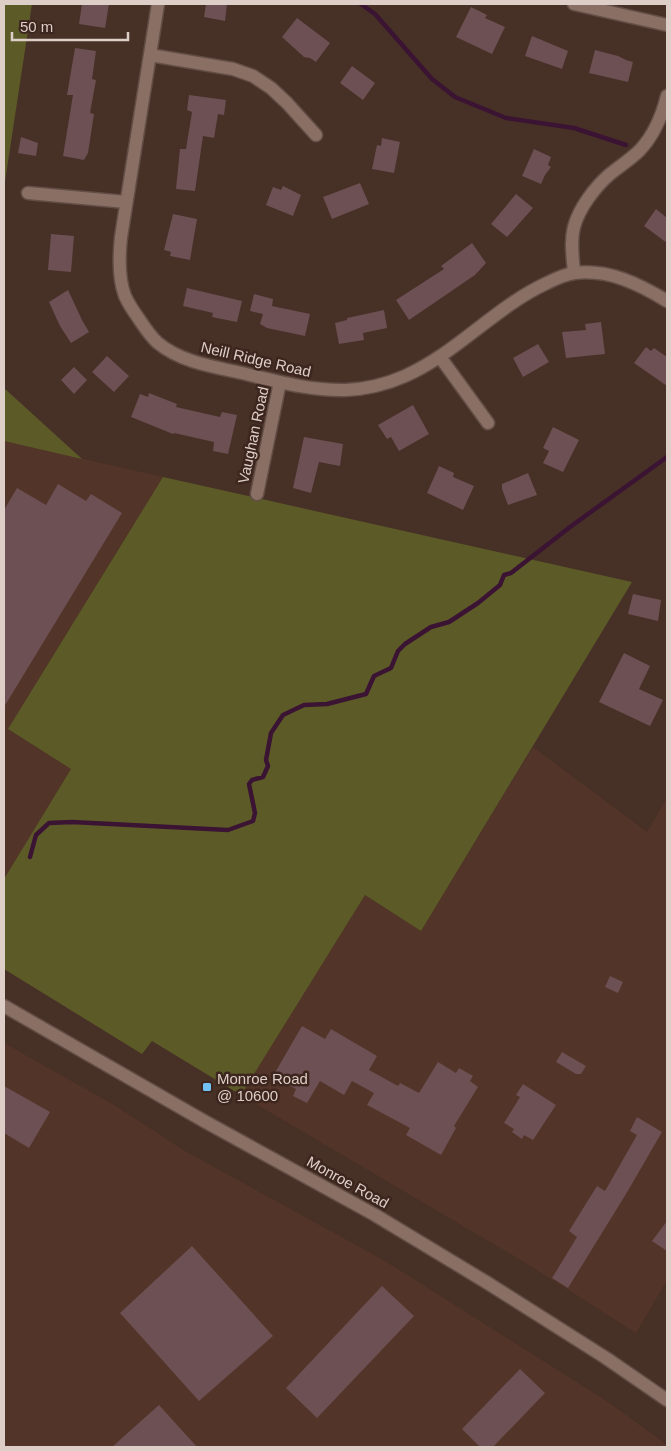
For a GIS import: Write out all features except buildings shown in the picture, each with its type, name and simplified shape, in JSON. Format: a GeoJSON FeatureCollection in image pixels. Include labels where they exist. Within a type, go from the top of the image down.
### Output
{"type":"FeatureCollection","features":[{"type":"Feature","properties":{"kind":"street","name":"Neill Ridge Road"},"geometry":{"type":"LineString","coordinates":[[158,4],[121,237],[120,271],[129,304],[148,333],[164,347],[184,359],[308,388],[327,390],[364,388],[404,377],[431,363],[518,300],[551,281],[574,273],[600,274],[635,282],[667,301]]}},
{"type":"Feature","properties":{"kind":"street"},"geometry":{"type":"LineString","coordinates":[[574,4],[667,25]]}},
{"type":"Feature","properties":{"kind":"street"},"geometry":{"type":"LineString","coordinates":[[150,55],[233,68],[253,76],[271,88],[316,135]]}},
{"type":"Feature","properties":{"kind":"street"},"geometry":{"type":"LineString","coordinates":[[574,273],[572,244],[573,228],[577,217],[601,182],[648,141],[663,111],[667,96]]}},
{"type":"Feature","properties":{"kind":"street"},"geometry":{"type":"LineString","coordinates":[[28,193],[126,202]]}},
{"type":"Feature","properties":{"kind":"street"},"geometry":{"type":"LineString","coordinates":[[440,357],[488,423]]}},
{"type":"Feature","properties":{"kind":"street","name":"Vaughan Road"},"geometry":{"type":"LineString","coordinates":[[257,494],[280,382]]}},
{"type":"Feature","properties":{"kind":"street","name":"Monroe Road"},"geometry":{"type":"LineString","coordinates":[[4,1006],[204,1121],[375,1215],[606,1358],[667,1400]]}},
{"type":"Feature","properties":{"kind":"shaded area"},"geometry":{"type":"Polygon","coordinates":[[[4,4],[32,4],[4,188],[4,4]]]}},
{"type":"Feature","properties":{"kind":"shaded area"},"geometry":{"type":"Polygon","coordinates":[[[4,388],[82,459],[4,441],[4,388]]]}},
{"type":"Feature","properties":{"kind":"shaded area"},"geometry":{"type":"Polygon","coordinates":[[[4,441],[163,477],[8,729],[71,769],[4,879],[4,441]]]}},
{"type":"Feature","properties":{"kind":"shaded area"},"geometry":{"type":"Polygon","coordinates":[[[163,477],[632,582],[421,931],[365,895],[241,1095],[152,1041],[142,1054],[4,969],[4,879],[71,769],[8,729],[163,477]]]}},
{"type":"Feature","properties":{"kind":"shaded area"},"geometry":{"type":"Polygon","coordinates":[[[533,747],[647,832],[667,798],[667,1280],[636,1333],[529,1265],[241,1095],[365,895],[421,931],[533,747]]]}},
{"type":"Feature","properties":{"kind":"shaded area"},"geometry":{"type":"Polygon","coordinates":[[[4,1043],[114,1105],[185,1151],[385,1261],[608,1402],[667,1445],[667,1447],[4,1447],[4,1043]]]}},
{"type":"Feature","properties":{"kind":"waterway"},"geometry":{"type":"LineString","coordinates":[[361,4],[375,14],[432,79],[455,97],[506,118],[574,128],[626,145]]}},
{"type":"Feature","properties":{"kind":"waterway"},"geometry":{"type":"LineString","coordinates":[[30,857],[36,835],[49,823],[72,822],[228,830],[253,821],[255,813],[249,784],[252,780],[263,777],[268,766],[266,760],[271,733],[283,715],[304,705],[327,704],[366,694],[374,676],[391,668],[398,651],[405,644],[431,627],[449,622],[478,603],[500,585],[504,575],[511,573],[570,527],[667,457]]}},
{"type":"Feature","properties":{"kind":"place","name":"Monroe Road @ 10600"},"geometry":{"type":"Point","coordinates":[207,1087]}}]}
